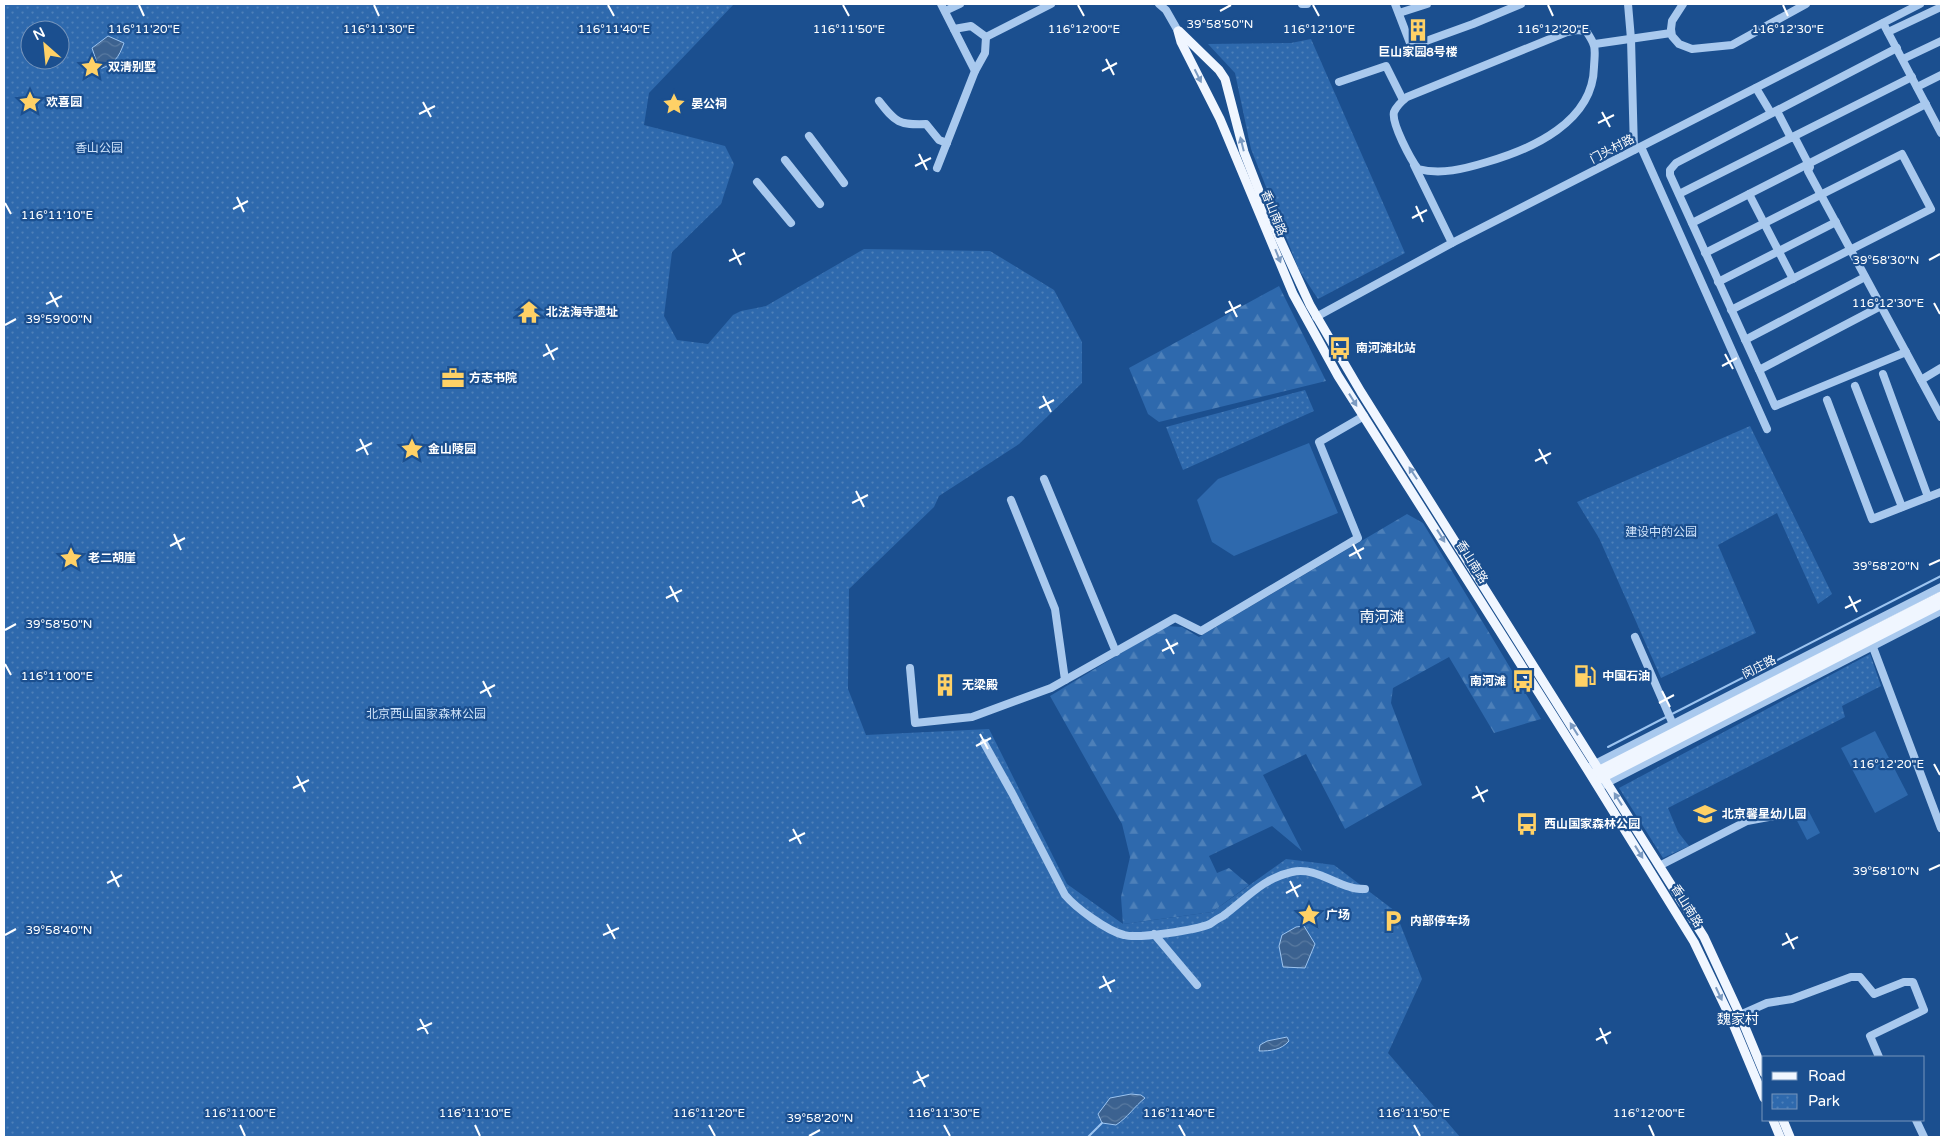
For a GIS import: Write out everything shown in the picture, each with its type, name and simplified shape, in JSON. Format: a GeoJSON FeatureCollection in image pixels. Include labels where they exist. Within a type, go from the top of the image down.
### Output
{"type":"FeatureCollection","features":[{"type":"Feature","properties":{"kind":"main road","name":"香山南路"},"geometry":{"type":"LineString","coordinates":[[1178,31],[1219,70],[1225,79],[1244,152],[1253,177],[1316,317],[1597,776],[1694,942],[1762,1093]]}},
{"type":"Feature","properties":{"kind":"main road","name":"香山南路"},"geometry":{"type":"LineString","coordinates":[[1178,31],[1181,42],[1233,148],[1293,294],[1327,357],[1597,776],[1660,866],[1704,937],[1762,1068]]}},
{"type":"Feature","properties":{"kind":"main road","name":"闵庄路"},"geometry":{"type":"LineString","coordinates":[[1597,776],[1674,728],[1941,596]]}},
{"type":"Feature","properties":{"kind":"main road"},"geometry":{"type":"LineString","coordinates":[[1597,776],[1871,643],[1941,604]]}},
{"type":"Feature","properties":{"kind":"main road"},"geometry":{"type":"LineString","coordinates":[[1773,1121],[1780,1137]]}},
{"type":"Feature","properties":{"kind":"main road"},"geometry":{"type":"LineString","coordinates":[[1783,1121],[1790,1137]]}},
{"type":"Feature","properties":{"kind":"street"},"geometry":{"type":"LineString","coordinates":[[960,4],[943,7],[975,71]]}},
{"type":"Feature","properties":{"kind":"street"},"geometry":{"type":"LineString","coordinates":[[986,37],[1050,4]]}},
{"type":"Feature","properties":{"kind":"street","name":"香山南路"},"geometry":{"type":"LineString","coordinates":[[1161,4],[1178,31]]}},
{"type":"Feature","properties":{"kind":"street"},"geometry":{"type":"LineString","coordinates":[[1302,4],[1307,4]]}},
{"type":"Feature","properties":{"kind":"street"},"geometry":{"type":"LineString","coordinates":[[1395,4],[1410,43],[1415,45],[1521,4]]}},
{"type":"Feature","properties":{"kind":"street"},"geometry":{"type":"LineString","coordinates":[[1399,14],[1427,4]]}},
{"type":"Feature","properties":{"kind":"street"},"geometry":{"type":"LineString","coordinates":[[1628,4],[1632,39],[1638,148],[1767,429]]}},
{"type":"Feature","properties":{"kind":"street"},"geometry":{"type":"LineString","coordinates":[[1683,4],[1672,21],[1671,33],[1679,44],[1692,49],[1732,45],[1794,7],[1806,4]]}},
{"type":"Feature","properties":{"kind":"street","name":"门头村路"},"geometry":{"type":"LineString","coordinates":[[1316,317],[1452,244],[1920,4]]}},
{"type":"Feature","properties":{"kind":"street"},"geometry":{"type":"LineString","coordinates":[[1888,32],[1941,7]]}},
{"type":"Feature","properties":{"kind":"street"},"geometry":{"type":"LineString","coordinates":[[1883,23],[1941,133]]}},
{"type":"Feature","properties":{"kind":"street"},"geometry":{"type":"LineString","coordinates":[[954,29],[971,26],[986,37]]}},
{"type":"Feature","properties":{"kind":"street"},"geometry":{"type":"LineString","coordinates":[[1412,161],[1418,169],[1426,171],[1455,170],[1500,158],[1532,146],[1556,131],[1573,116],[1591,88],[1594,74],[1595,44],[1586,31],[1566,32],[1407,97],[1394,112],[1394,121],[1412,161],[1452,244]]}},
{"type":"Feature","properties":{"kind":"street"},"geometry":{"type":"LineString","coordinates":[[1595,44],[1671,33]]}},
{"type":"Feature","properties":{"kind":"street"},"geometry":{"type":"LineString","coordinates":[[937,168],[975,71],[985,53],[986,37]]}},
{"type":"Feature","properties":{"kind":"street"},"geometry":{"type":"LineString","coordinates":[[1902,59],[1941,41]]}},
{"type":"Feature","properties":{"kind":"street"},"geometry":{"type":"LineString","coordinates":[[1897,48],[1673,165],[1670,175],[1776,406],[1906,352]]}},
{"type":"Feature","properties":{"kind":"street"},"geometry":{"type":"LineString","coordinates":[[1340,82],[1386,66],[1403,100]]}},
{"type":"Feature","properties":{"kind":"street"},"geometry":{"type":"LineString","coordinates":[[1917,87],[1941,75]]}},
{"type":"Feature","properties":{"kind":"street"},"geometry":{"type":"LineString","coordinates":[[1678,194],[1912,77]]}},
{"type":"Feature","properties":{"kind":"street"},"geometry":{"type":"LineString","coordinates":[[1756,88],[1771,113]]}},
{"type":"Feature","properties":{"kind":"street"},"geometry":{"type":"LineString","coordinates":[[879,102],[892,118],[906,125],[926,124],[939,140],[947,143]]}},
{"type":"Feature","properties":{"kind":"street"},"geometry":{"type":"LineString","coordinates":[[1692,223],[1926,104]]}},
{"type":"Feature","properties":{"kind":"street"},"geometry":{"type":"LineString","coordinates":[[1771,113],[1777,111],[1791,138],[1795,138],[1810,167],[1808,171],[1941,417]]}},
{"type":"Feature","properties":{"kind":"street"},"geometry":{"type":"LineString","coordinates":[[1932,116],[1941,112]]}},
{"type":"Feature","properties":{"kind":"street"},"geometry":{"type":"LineString","coordinates":[[809,136],[844,183]]}},
{"type":"Feature","properties":{"kind":"street"},"geometry":{"type":"LineString","coordinates":[[1705,253],[1902,154],[1931,209],[1731,310]]}},
{"type":"Feature","properties":{"kind":"street"},"geometry":{"type":"LineString","coordinates":[[785,160],[820,204]]}},
{"type":"Feature","properties":{"kind":"street"},"geometry":{"type":"LineString","coordinates":[[757,182],[791,223]]}},
{"type":"Feature","properties":{"kind":"street"},"geometry":{"type":"LineString","coordinates":[[1749,194],[1793,279]]}},
{"type":"Feature","properties":{"kind":"street"},"geometry":{"type":"LineString","coordinates":[[1718,282],[1836,222]]}},
{"type":"Feature","properties":{"kind":"street"},"geometry":{"type":"LineString","coordinates":[[1745,340],[1866,277]]}},
{"type":"Feature","properties":{"kind":"street"},"geometry":{"type":"LineString","coordinates":[[1759,370],[1881,306]]}},
{"type":"Feature","properties":{"kind":"street"},"geometry":{"type":"LineString","coordinates":[[1921,380],[1941,368]]}},
{"type":"Feature","properties":{"kind":"street"},"geometry":{"type":"LineString","coordinates":[[1883,374],[1928,497]]}},
{"type":"Feature","properties":{"kind":"street"},"geometry":{"type":"LineString","coordinates":[[1855,386],[1902,507]]}},
{"type":"Feature","properties":{"kind":"street"},"geometry":{"type":"LineString","coordinates":[[1826,400],[1872,519],[1941,492]]}},
{"type":"Feature","properties":{"kind":"street"},"geometry":{"type":"LineString","coordinates":[[910,668],[915,722],[972,717],[1051,688],[1175,618],[1201,631],[1358,538],[1318,442],[1364,416]]}},
{"type":"Feature","properties":{"kind":"street"},"geometry":{"type":"LineString","coordinates":[[1044,479],[1116,652]]}},
{"type":"Feature","properties":{"kind":"street"},"geometry":{"type":"LineString","coordinates":[[1011,500],[1055,609],[1065,680]]}},
{"type":"Feature","properties":{"kind":"street","name":"闵庄路"},"geometry":{"type":"LineString","coordinates":[[1674,728],[1941,588]]}},
{"type":"Feature","properties":{"kind":"street"},"geometry":{"type":"LineString","coordinates":[[1941,611],[1871,643],[1941,828]]}},
{"type":"Feature","properties":{"kind":"street"},"geometry":{"type":"LineString","coordinates":[[1634,637],[1674,728]]}},
{"type":"Feature","properties":{"kind":"street"},"geometry":{"type":"LineString","coordinates":[[984,743],[1065,895],[1073,905],[1115,932],[1125,936],[1192,929],[1209,924],[1222,916],[1261,884],[1276,876],[1295,871],[1319,874],[1351,887],[1365,889]]}},
{"type":"Feature","properties":{"kind":"street"},"geometry":{"type":"LineString","coordinates":[[1660,866],[1747,821],[1785,814]]}},
{"type":"Feature","properties":{"kind":"street"},"geometry":{"type":"LineString","coordinates":[[1154,934],[1197,985]]}},
{"type":"Feature","properties":{"kind":"street"},"geometry":{"type":"LineString","coordinates":[[1730,1019],[1767,1003],[1792,1000],[1851,977],[1860,977],[1874,994],[1904,982],[1913,982],[1924,1010],[1870,1036],[1879,1056]]}},
{"type":"Feature","properties":{"kind":"street"},"geometry":{"type":"LineString","coordinates":[[1916,1121],[1924,1137]]}},
{"type":"Feature","properties":{"kind":"green space","name":"北京西山国家森林公园"},"geometry":{"type":"Polygon","coordinates":[[[4,4],[734,4],[649,93],[644,125],[725,146],[734,164],[721,204],[672,252],[664,316],[677,340],[708,344],[733,315],[741,311],[766,306],[864,249],[990,251],[1054,290],[1082,342],[1082,383],[1019,444],[939,496],[934,507],[849,589],[848,689],[866,735],[989,729],[1067,884],[1123,924],[1212,912],[1286,859],[1334,865],[1395,911],[1422,979],[1388,1053],[1460,1137],[4,1137],[4,4]]]}},
{"type":"Feature","properties":{"kind":"green space"},"geometry":{"type":"Polygon","coordinates":[[[1311,39],[1405,253],[1318,299],[1299,270],[1251,149],[1235,73],[1208,44],[1291,43],[1311,39]]]}},
{"type":"Feature","properties":{"kind":"green space"},"geometry":{"type":"Polygon","coordinates":[[[1279,286],[1326,381],[1159,422],[1148,414],[1129,368],[1279,286]]]}},
{"type":"Feature","properties":{"kind":"green space"},"geometry":{"type":"Polygon","coordinates":[[[1305,390],[1314,411],[1183,470],[1166,427],[1305,390]]]}},
{"type":"Feature","properties":{"kind":"green space","name":"建设中的公园"},"geometry":{"type":"Polygon","coordinates":[[[1750,426],[1832,594],[1818,604],[1777,513],[1718,545],[1756,633],[1661,678],[1599,538],[1577,502],[1750,426]]]}},
{"type":"Feature","properties":{"kind":"green space"},"geometry":{"type":"Polygon","coordinates":[[[1309,443],[1338,513],[1234,556],[1212,542],[1197,500],[1218,479],[1309,443]]]}},
{"type":"Feature","properties":{"kind":"green space"},"geometry":{"type":"Polygon","coordinates":[[[1407,514],[1423,523],[1541,719],[1494,733],[1449,657],[1393,688],[1391,703],[1422,785],[1345,829],[1306,754],[1263,775],[1302,851],[1272,826],[1209,856],[1217,873],[1229,868],[1249,885],[1212,912],[1123,924],[1121,897],[1130,857],[1122,824],[1050,696],[1166,626],[1182,627],[1199,637],[1407,514]]]}},
{"type":"Feature","properties":{"kind":"green space"},"geometry":{"type":"Polygon","coordinates":[[[1870,654],[1881,686],[1842,706],[1845,717],[1668,808],[1678,832],[1689,846],[1663,858],[1619,788],[1870,654]]]}},
{"type":"Feature","properties":{"kind":"green space"},"geometry":{"type":"Polygon","coordinates":[[[1875,731],[1908,795],[1875,813],[1841,748],[1875,731]]]}},
{"type":"Feature","properties":{"kind":"green space"},"geometry":{"type":"Polygon","coordinates":[[[1807,808],[1820,833],[1807,840],[1794,815],[1807,808]]]}},
{"type":"Feature","properties":{"kind":"water"},"geometry":{"type":"Polygon","coordinates":[[[108,36],[124,43],[115,60],[99,69],[92,48],[108,36]]]}},
{"type":"Feature","properties":{"kind":"water"},"geometry":{"type":"Polygon","coordinates":[[[1304,926],[1315,944],[1305,968],[1283,967],[1279,946],[1282,935],[1296,927],[1304,926]]]}},
{"type":"Feature","properties":{"kind":"water"},"geometry":{"type":"Polygon","coordinates":[[[1287,1037],[1289,1041],[1279,1048],[1259,1051],[1260,1045],[1267,1041],[1287,1037]]]}},
{"type":"Feature","properties":{"kind":"water"},"geometry":{"type":"Polygon","coordinates":[[[1131,1094],[1141,1095],[1145,1098],[1116,1125],[1102,1123],[1098,1114],[1110,1098],[1131,1094]]]}},
{"type":"Feature","properties":{"kind":"waterway"},"geometry":{"type":"LineString","coordinates":[[1672,714],[1941,576]]}},
{"type":"Feature","properties":{"kind":"waterway"},"geometry":{"type":"LineString","coordinates":[[1608,747],[1668,716]]}},
{"type":"Feature","properties":{"kind":"waterway"},"geometry":{"type":"LineString","coordinates":[[1088,1137],[1102,1123]]}},
{"type":"Feature","properties":{"kind":"place","name":"巨山家园8号楼"},"geometry":{"type":"Point","coordinates":[1418,30]}},
{"type":"Feature","properties":{"kind":"place","name":"双清别墅"},"geometry":{"type":"Point","coordinates":[92,67]}},
{"type":"Feature","properties":{"kind":"place","name":"欢喜园"},"geometry":{"type":"Point","coordinates":[30,102]}},
{"type":"Feature","properties":{"kind":"place","name":"晏公祠"},"geometry":{"type":"Point","coordinates":[674,104]}},
{"type":"Feature","properties":{"kind":"place","name":"北法海寺遗址"},"geometry":{"type":"Point","coordinates":[529,312]}},
{"type":"Feature","properties":{"kind":"place","name":"南河滩北站"},"geometry":{"type":"Point","coordinates":[1340,348]}},
{"type":"Feature","properties":{"kind":"place","name":"方志书院"},"geometry":{"type":"Point","coordinates":[453,378]}},
{"type":"Feature","properties":{"kind":"place","name":"金山陵园"},"geometry":{"type":"Point","coordinates":[412,449]}},
{"type":"Feature","properties":{"kind":"place","name":"老二胡崖"},"geometry":{"type":"Point","coordinates":[71,558]}},
{"type":"Feature","properties":{"kind":"place","name":"中国石油"},"geometry":{"type":"Point","coordinates":[1585,676]}},
{"type":"Feature","properties":{"kind":"place","name":"南河滩"},"geometry":{"type":"Point","coordinates":[1523,681]}},
{"type":"Feature","properties":{"kind":"place","name":"无梁殿"},"geometry":{"type":"Point","coordinates":[945,685]}},
{"type":"Feature","properties":{"kind":"place","name":"北京馨星幼儿园"},"geometry":{"type":"Point","coordinates":[1705,814]}},
{"type":"Feature","properties":{"kind":"place","name":"西山国家森林公园"},"geometry":{"type":"Point","coordinates":[1527,824]}},
{"type":"Feature","properties":{"kind":"place","name":"广场"},"geometry":{"type":"Point","coordinates":[1309,915]}},
{"type":"Feature","properties":{"kind":"place","name":"内部停车场"},"geometry":{"type":"Point","coordinates":[1393,921]}},
{"type":"Feature","properties":{"kind":"district","name":"南河滩"},"geometry":{"type":"Point","coordinates":[1382,617]}},
{"type":"Feature","properties":{"kind":"district","name":"魏家村"},"geometry":{"type":"Point","coordinates":[1738,1019]}},
{"type":"Feature","properties":{"kind":"park label","name":"香山公园"},"geometry":{"type":"Point","coordinates":[99,148]}}]}
